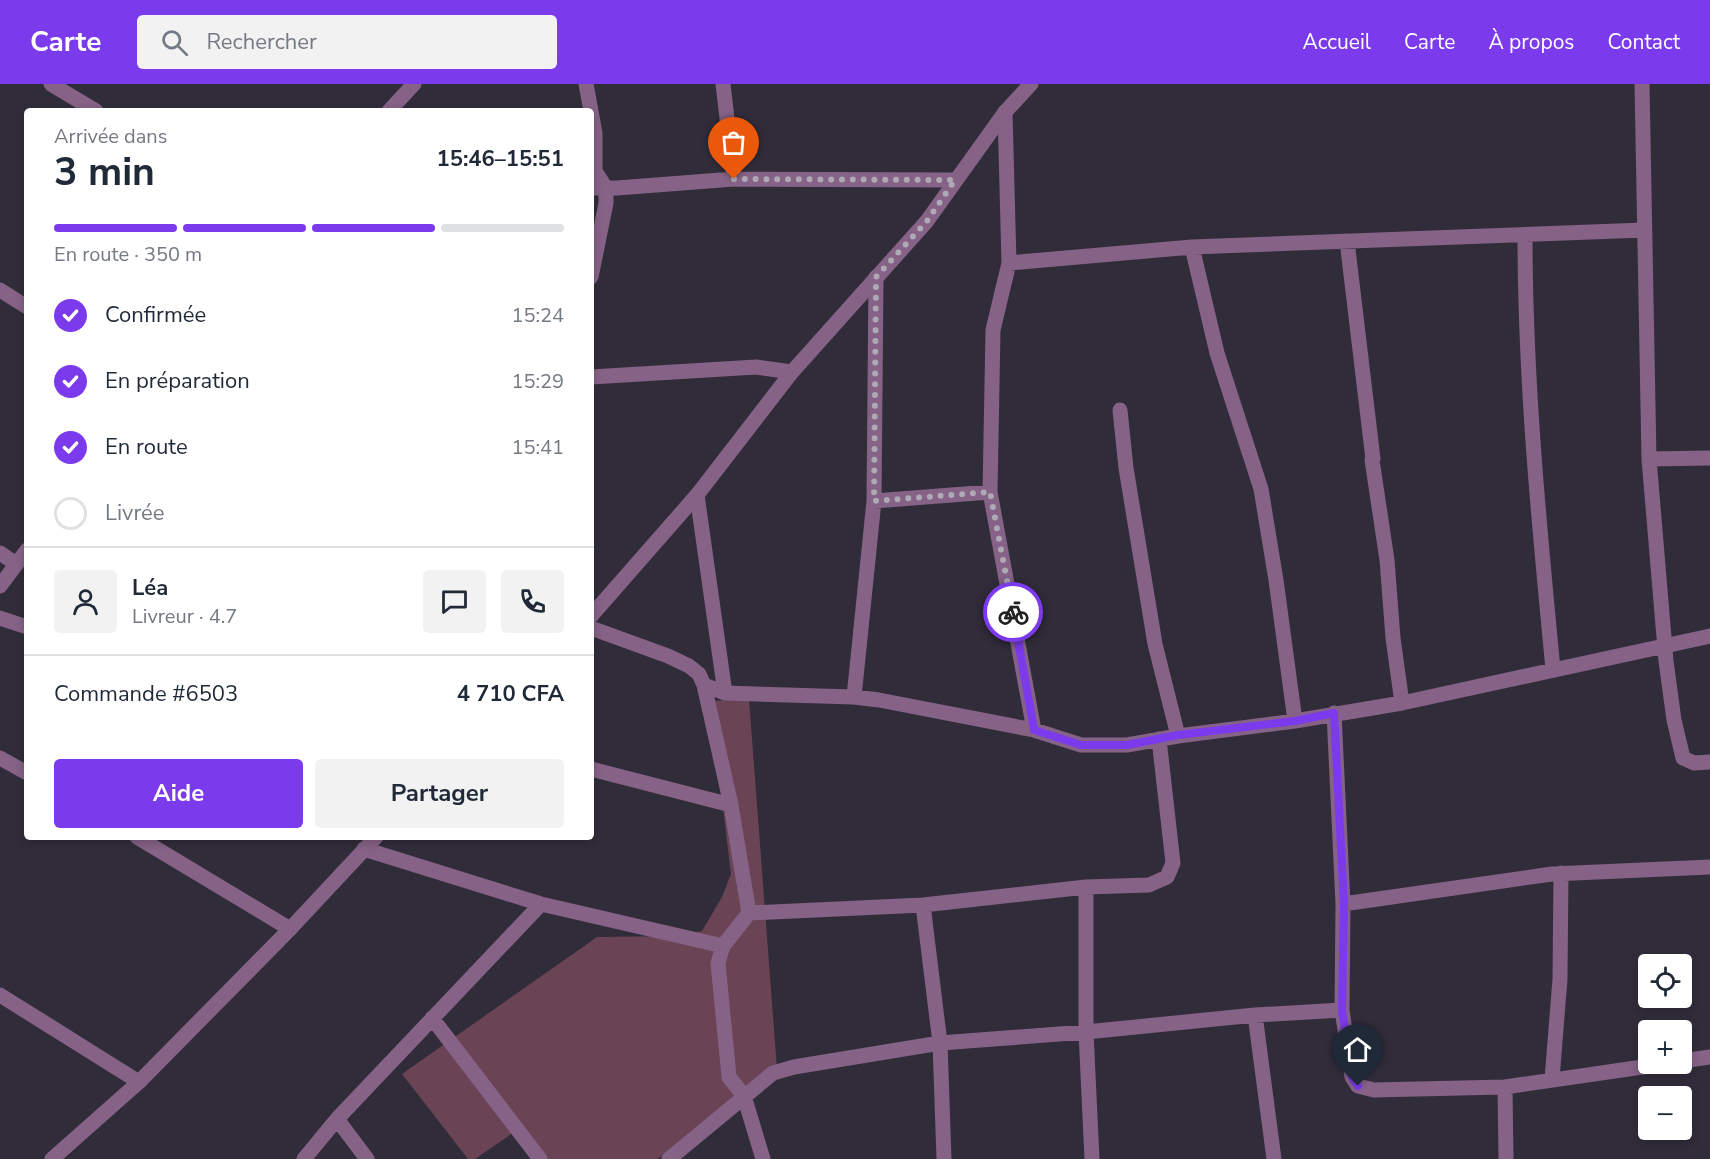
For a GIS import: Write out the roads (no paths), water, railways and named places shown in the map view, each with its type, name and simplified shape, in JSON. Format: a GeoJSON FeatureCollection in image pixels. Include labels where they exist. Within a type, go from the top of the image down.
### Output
{"type":"FeatureCollection","features":[{"type":"Feature","properties":{"kind":"street"},"geometry":{"type":"LineString","coordinates":[[51,84],[91,108]]}},
{"type":"Feature","properties":{"kind":"street"},"geometry":{"type":"LineString","coordinates":[[392,108],[414,84]]}},
{"type":"Feature","properties":{"kind":"street"},"geometry":{"type":"LineString","coordinates":[[586,84],[590,108]]}},
{"type":"Feature","properties":{"kind":"street"},"geometry":{"type":"LineString","coordinates":[[723,84],[734,179]]}},
{"type":"Feature","properties":{"kind":"street"},"geometry":{"type":"LineString","coordinates":[[594,613],[697,495],[792,372],[927,221],[1005,112],[1031,84]]}},
{"type":"Feature","properties":{"kind":"street"},"geometry":{"type":"LineString","coordinates":[[1642,84],[1648,459],[1665,645],[1674,720],[1683,758],[1694,763],[1710,762]]}},
{"type":"Feature","properties":{"kind":"street"},"geometry":{"type":"LineString","coordinates":[[1005,112],[1009,263],[993,330],[990,492],[1034,730]]}},
{"type":"Feature","properties":{"kind":"street"},"geometry":{"type":"LineString","coordinates":[[594,128],[595,171],[598,188],[606,203],[594,262]]}},
{"type":"Feature","properties":{"kind":"street"},"geometry":{"type":"LineString","coordinates":[[598,188],[734,179],[955,180]]}},
{"type":"Feature","properties":{"kind":"street"},"geometry":{"type":"LineString","coordinates":[[1009,263],[1192,248],[1644,230]]}},
{"type":"Feature","properties":{"kind":"street"},"geometry":{"type":"LineString","coordinates":[[1525,235],[1525,302],[1536,493],[1553,669]]}},
{"type":"Feature","properties":{"kind":"street"},"geometry":{"type":"LineString","coordinates":[[1347,241],[1374,459],[1372,460],[1387,560],[1393,638],[1402,703]]}},
{"type":"Feature","properties":{"kind":"street"},"geometry":{"type":"LineString","coordinates":[[1192,248],[1217,353],[1261,489],[1295,721]]}},
{"type":"Feature","properties":{"kind":"street"},"geometry":{"type":"LineString","coordinates":[[854,697],[874,501],[876,277]]}},
{"type":"Feature","properties":{"kind":"street"},"geometry":{"type":"LineString","coordinates":[[0,290],[24,305]]}},
{"type":"Feature","properties":{"kind":"street"},"geometry":{"type":"LineString","coordinates":[[594,377],[756,367],[792,372]]}},
{"type":"Feature","properties":{"kind":"street"},"geometry":{"type":"LineString","coordinates":[[1120,410],[1126,468],[1155,644],[1178,735]]}},
{"type":"Feature","properties":{"kind":"street"},"geometry":{"type":"LineString","coordinates":[[1648,459],[1710,458]]}},
{"type":"Feature","properties":{"kind":"street"},"geometry":{"type":"LineString","coordinates":[[874,501],[990,492]]}},
{"type":"Feature","properties":{"kind":"street"},"geometry":{"type":"LineString","coordinates":[[697,495],[725,693]]}},
{"type":"Feature","properties":{"kind":"street"},"geometry":{"type":"LineString","coordinates":[[0,553],[16,564]]}},
{"type":"Feature","properties":{"kind":"street"},"geometry":{"type":"LineString","coordinates":[[0,586],[24,554]]}},
{"type":"Feature","properties":{"kind":"street"},"geometry":{"type":"LineString","coordinates":[[0,618],[24,626]]}},
{"type":"Feature","properties":{"kind":"street"},"geometry":{"type":"LineString","coordinates":[[594,629],[689,666],[699,674],[704,685],[731,805],[749,913],[723,946],[718,963],[729,1077],[744,1096],[763,1159]]}},
{"type":"Feature","properties":{"kind":"street"},"geometry":{"type":"LineString","coordinates":[[704,685],[725,693],[854,697],[1034,730],[1081,745],[1127,745],[1178,735],[1295,721],[1402,703],[1710,636]]}},
{"type":"Feature","properties":{"kind":"street"},"geometry":{"type":"LineString","coordinates":[[1334,713],[1344,904],[1342,1010],[1352,1077],[1358,1086],[1374,1090],[1504,1087],[1638,1067]]}},
{"type":"Feature","properties":{"kind":"street"},"geometry":{"type":"LineString","coordinates":[[749,913],[922,904],[1086,887],[1149,885],[1167,877],[1173,863],[1159,739]]}},
{"type":"Feature","properties":{"kind":"street"},"geometry":{"type":"LineString","coordinates":[[0,758],[24,771]]}},
{"type":"Feature","properties":{"kind":"street"},"geometry":{"type":"LineString","coordinates":[[594,770],[731,805]]}},
{"type":"Feature","properties":{"kind":"street"},"geometry":{"type":"LineString","coordinates":[[146,840],[290,929]]}},
{"type":"Feature","properties":{"kind":"street"},"geometry":{"type":"LineString","coordinates":[[52,1159],[139,1082],[290,929],[373,840]]}},
{"type":"Feature","properties":{"kind":"street"},"geometry":{"type":"LineString","coordinates":[[364,849],[541,904],[723,946]]}},
{"type":"Feature","properties":{"kind":"street"},"geometry":{"type":"LineString","coordinates":[[1344,904],[1561,873],[1710,867]]}},
{"type":"Feature","properties":{"kind":"street"},"geometry":{"type":"LineString","coordinates":[[1552,1079],[1560,979],[1561,873]]}},
{"type":"Feature","properties":{"kind":"street"},"geometry":{"type":"LineString","coordinates":[[1086,887],[1086,1032],[1092,1159]]}},
{"type":"Feature","properties":{"kind":"street"},"geometry":{"type":"LineString","coordinates":[[304,1159],[336,1119],[541,904]]}},
{"type":"Feature","properties":{"kind":"street"},"geometry":{"type":"LineString","coordinates":[[922,904],[940,1043],[944,1159]]}},
{"type":"Feature","properties":{"kind":"street"},"geometry":{"type":"LineString","coordinates":[[0,995],[139,1082]]}},
{"type":"Feature","properties":{"kind":"street"},"geometry":{"type":"LineString","coordinates":[[669,1159],[773,1073],[794,1067],[940,1043],[1086,1032],[1255,1015],[1342,1010]]}},
{"type":"Feature","properties":{"kind":"street"},"geometry":{"type":"LineString","coordinates":[[1255,1015],[1274,1159]]}},
{"type":"Feature","properties":{"kind":"street"},"geometry":{"type":"LineString","coordinates":[[432,1018],[540,1159]]}},
{"type":"Feature","properties":{"kind":"street"},"geometry":{"type":"LineString","coordinates":[[1692,1060],[1710,1057]]}},
{"type":"Feature","properties":{"kind":"street"},"geometry":{"type":"LineString","coordinates":[[1504,1087],[1506,1159]]}},
{"type":"Feature","properties":{"kind":"street"},"geometry":{"type":"LineString","coordinates":[[336,1119],[367,1159]]}}]}
